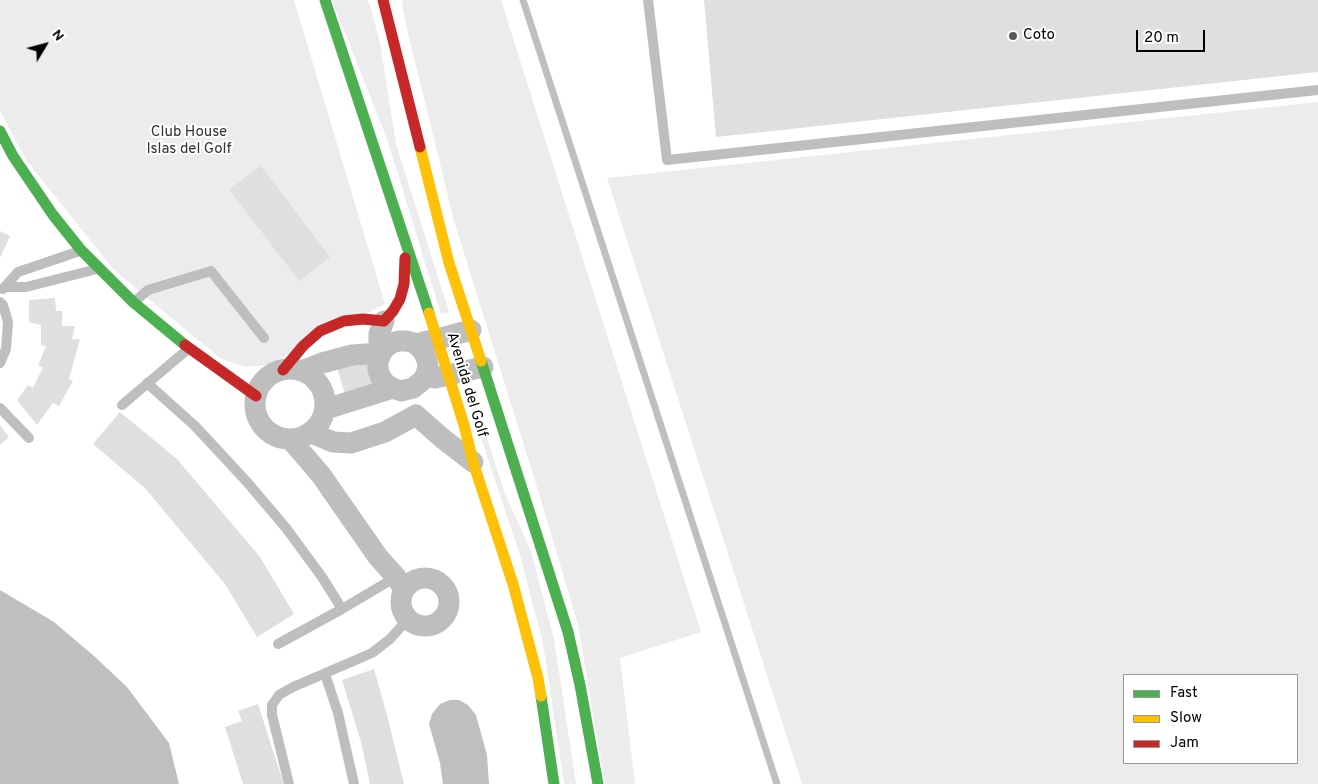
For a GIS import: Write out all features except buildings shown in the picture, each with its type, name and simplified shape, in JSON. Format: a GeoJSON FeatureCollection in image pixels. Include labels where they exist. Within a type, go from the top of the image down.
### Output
{"type":"FeatureCollection","features":[{"type":"Feature","properties":{"kind":"street","name":"Avenida del Golf"},"geometry":{"type":"LineString","coordinates":[[325,0],[438,339],[474,462],[513,584],[538,678],[554,784]]}},
{"type":"Feature","properties":{"kind":"street","name":"Avenida del Golf"},"geometry":{"type":"LineString","coordinates":[[383,0],[449,263],[568,632],[580,685],[598,784]]}},
{"type":"Feature","properties":{"kind":"street"},"geometry":{"type":"LineString","coordinates":[[0,131],[13,156],[53,215],[99,269],[133,302],[189,348],[256,396]]}},
{"type":"Feature","properties":{"kind":"street"},"geometry":{"type":"LineString","coordinates":[[382,353],[379,344],[379,334],[384,321],[400,299],[404,284],[405,244]]}},
{"type":"Feature","properties":{"kind":"street"},"geometry":{"type":"LineString","coordinates":[[292,370],[303,346],[320,331],[344,321],[364,319],[384,321]]}},
{"type":"Feature","properties":{"kind":"street"},"geometry":{"type":"LineString","coordinates":[[414,343],[471,330]]}},
{"type":"Feature","properties":{"kind":"street"},"geometry":{"type":"LineString","coordinates":[[326,409],[394,389],[413,388],[423,380],[428,367],[424,353],[414,343],[399,341],[386,347],[378,361],[378,370],[381,378],[394,389],[416,415],[442,438],[474,462]]}},
{"type":"Feature","properties":{"kind":"street"},"geometry":{"type":"LineString","coordinates":[[292,370],[310,375],[318,382],[326,399],[326,409],[323,418],[312,433],[302,438],[291,440],[271,434],[257,417],[255,407],[256,396],[266,379],[273,373],[352,355],[382,353]]}},
{"type":"Feature","properties":{"kind":"street"},"geometry":{"type":"LineString","coordinates":[[423,380],[449,376],[484,367]]}},
{"type":"Feature","properties":{"kind":"street"},"geometry":{"type":"LineString","coordinates":[[312,433],[333,442],[351,444],[385,432],[416,415]]}},
{"type":"Feature","properties":{"kind":"street"},"geometry":{"type":"LineString","coordinates":[[291,440],[321,475],[378,557],[400,583],[401,605],[403,613],[408,619],[422,626],[430,625],[443,617],[449,602],[448,594],[438,582],[431,578],[423,577],[409,583],[400,583]]}},
{"type":"Feature","properties":{"kind":"lane"},"geometry":{"type":"LineString","coordinates":[[648,0],[667,160],[1318,90]]}},
{"type":"Feature","properties":{"kind":"lane"},"geometry":{"type":"LineString","coordinates":[[3,289],[18,272],[82,250]]}},
{"type":"Feature","properties":{"kind":"lane"},"geometry":{"type":"LineString","coordinates":[[3,289],[26,287],[99,269]]}},
{"type":"Feature","properties":{"kind":"lane"},"geometry":{"type":"LineString","coordinates":[[133,302],[148,290],[211,271],[264,338]]}},
{"type":"Feature","properties":{"kind":"lane"},"geometry":{"type":"LineString","coordinates":[[0,302],[8,322],[6,349],[0,363]]}},
{"type":"Feature","properties":{"kind":"lane"},"geometry":{"type":"LineString","coordinates":[[122,405],[189,348]]}},
{"type":"Feature","properties":{"kind":"lane"},"geometry":{"type":"LineString","coordinates":[[147,383],[195,426],[247,482],[286,528],[322,577],[342,610]]}},
{"type":"Feature","properties":{"kind":"lane"},"geometry":{"type":"LineString","coordinates":[[0,408],[30,438]]}},
{"type":"Feature","properties":{"kind":"lane"},"geometry":{"type":"LineString","coordinates":[[278,644],[342,610],[400,583]]}},
{"type":"Feature","properties":{"kind":"lane"},"geometry":{"type":"LineString","coordinates":[[289,784],[272,715],[272,705],[279,696],[292,687],[380,648],[408,619]]}},
{"type":"Feature","properties":{"kind":"lane"},"geometry":{"type":"LineString","coordinates":[[325,674],[338,713],[354,784]]}},
{"type":"Feature","properties":{"kind":"green space","name":"Club House Islas del Golf"},"geometry":{"type":"Polygon","coordinates":[[[0,0],[294,0],[385,304],[268,365],[246,367],[221,359],[114,270],[26,160],[0,111],[0,0]]]}},
{"type":"Feature","properties":{"kind":"green space"},"geometry":{"type":"Polygon","coordinates":[[[332,0],[367,0],[370,5],[380,43],[396,144],[449,312],[441,314],[387,139],[332,0]]]}},
{"type":"Feature","properties":{"kind":"green space"},"geometry":{"type":"Polygon","coordinates":[[[402,0],[501,0],[701,632],[620,658],[635,784],[605,784],[578,625],[454,221],[408,33],[402,0]]]}},
{"type":"Feature","properties":{"kind":"green space"},"geometry":{"type":"Polygon","coordinates":[[[1318,102],[1318,784],[802,784],[607,178],[1318,102]]]}},
{"type":"Feature","properties":{"kind":"green space"},"geometry":{"type":"Polygon","coordinates":[[[473,394],[505,494],[531,551],[554,639],[576,784],[564,784],[543,643],[520,555],[467,396],[473,394]]]}},
{"type":"Feature","properties":{"kind":"shaded area"},"geometry":{"type":"Polygon","coordinates":[[[0,590],[54,622],[127,687],[169,743],[179,784],[0,784],[0,590]]]}},
{"type":"Feature","properties":{"kind":"shaded area"},"geometry":{"type":"Polygon","coordinates":[[[450,700],[459,700],[468,705],[476,715],[487,755],[489,784],[443,784],[440,763],[429,724],[432,714],[440,704],[450,700]]]}},
{"type":"Feature","properties":{"kind":"waterway"},"geometry":{"type":"LineString","coordinates":[[523,0],[777,784]]}},
{"type":"Feature","properties":{"kind":"traffic: fast"},"geometry":{"type":"LineString","coordinates":[[325,0],[429,313]]}},
{"type":"Feature","properties":{"kind":"traffic: fast"},"geometry":{"type":"LineString","coordinates":[[0,131],[13,156],[53,215],[81,250],[133,302],[185,345]]}},
{"type":"Feature","properties":{"kind":"traffic: fast"},"geometry":{"type":"LineString","coordinates":[[481,361],[568,632],[580,685],[598,784]]}},
{"type":"Feature","properties":{"kind":"traffic: fast"},"geometry":{"type":"LineString","coordinates":[[541,696],[554,784]]}},
{"type":"Feature","properties":{"kind":"traffic: slow"},"geometry":{"type":"LineString","coordinates":[[420,147],[449,263],[481,361]]}},
{"type":"Feature","properties":{"kind":"traffic: slow"},"geometry":{"type":"LineString","coordinates":[[429,313],[464,425],[473,462],[513,584],[541,696]]}},
{"type":"Feature","properties":{"kind":"traffic: jam"},"geometry":{"type":"LineString","coordinates":[[383,0],[420,147]]}},
{"type":"Feature","properties":{"kind":"traffic: jam"},"geometry":{"type":"LineString","coordinates":[[283,370],[303,346],[320,331],[344,321],[363,319],[384,321],[400,299],[404,284],[405,258]]}},
{"type":"Feature","properties":{"kind":"traffic: jam"},"geometry":{"type":"LineString","coordinates":[[185,345],[256,396]]}},
{"type":"Feature","properties":{"kind":"place","name":"Coto"},"geometry":{"type":"Point","coordinates":[1013,36]}}]}
